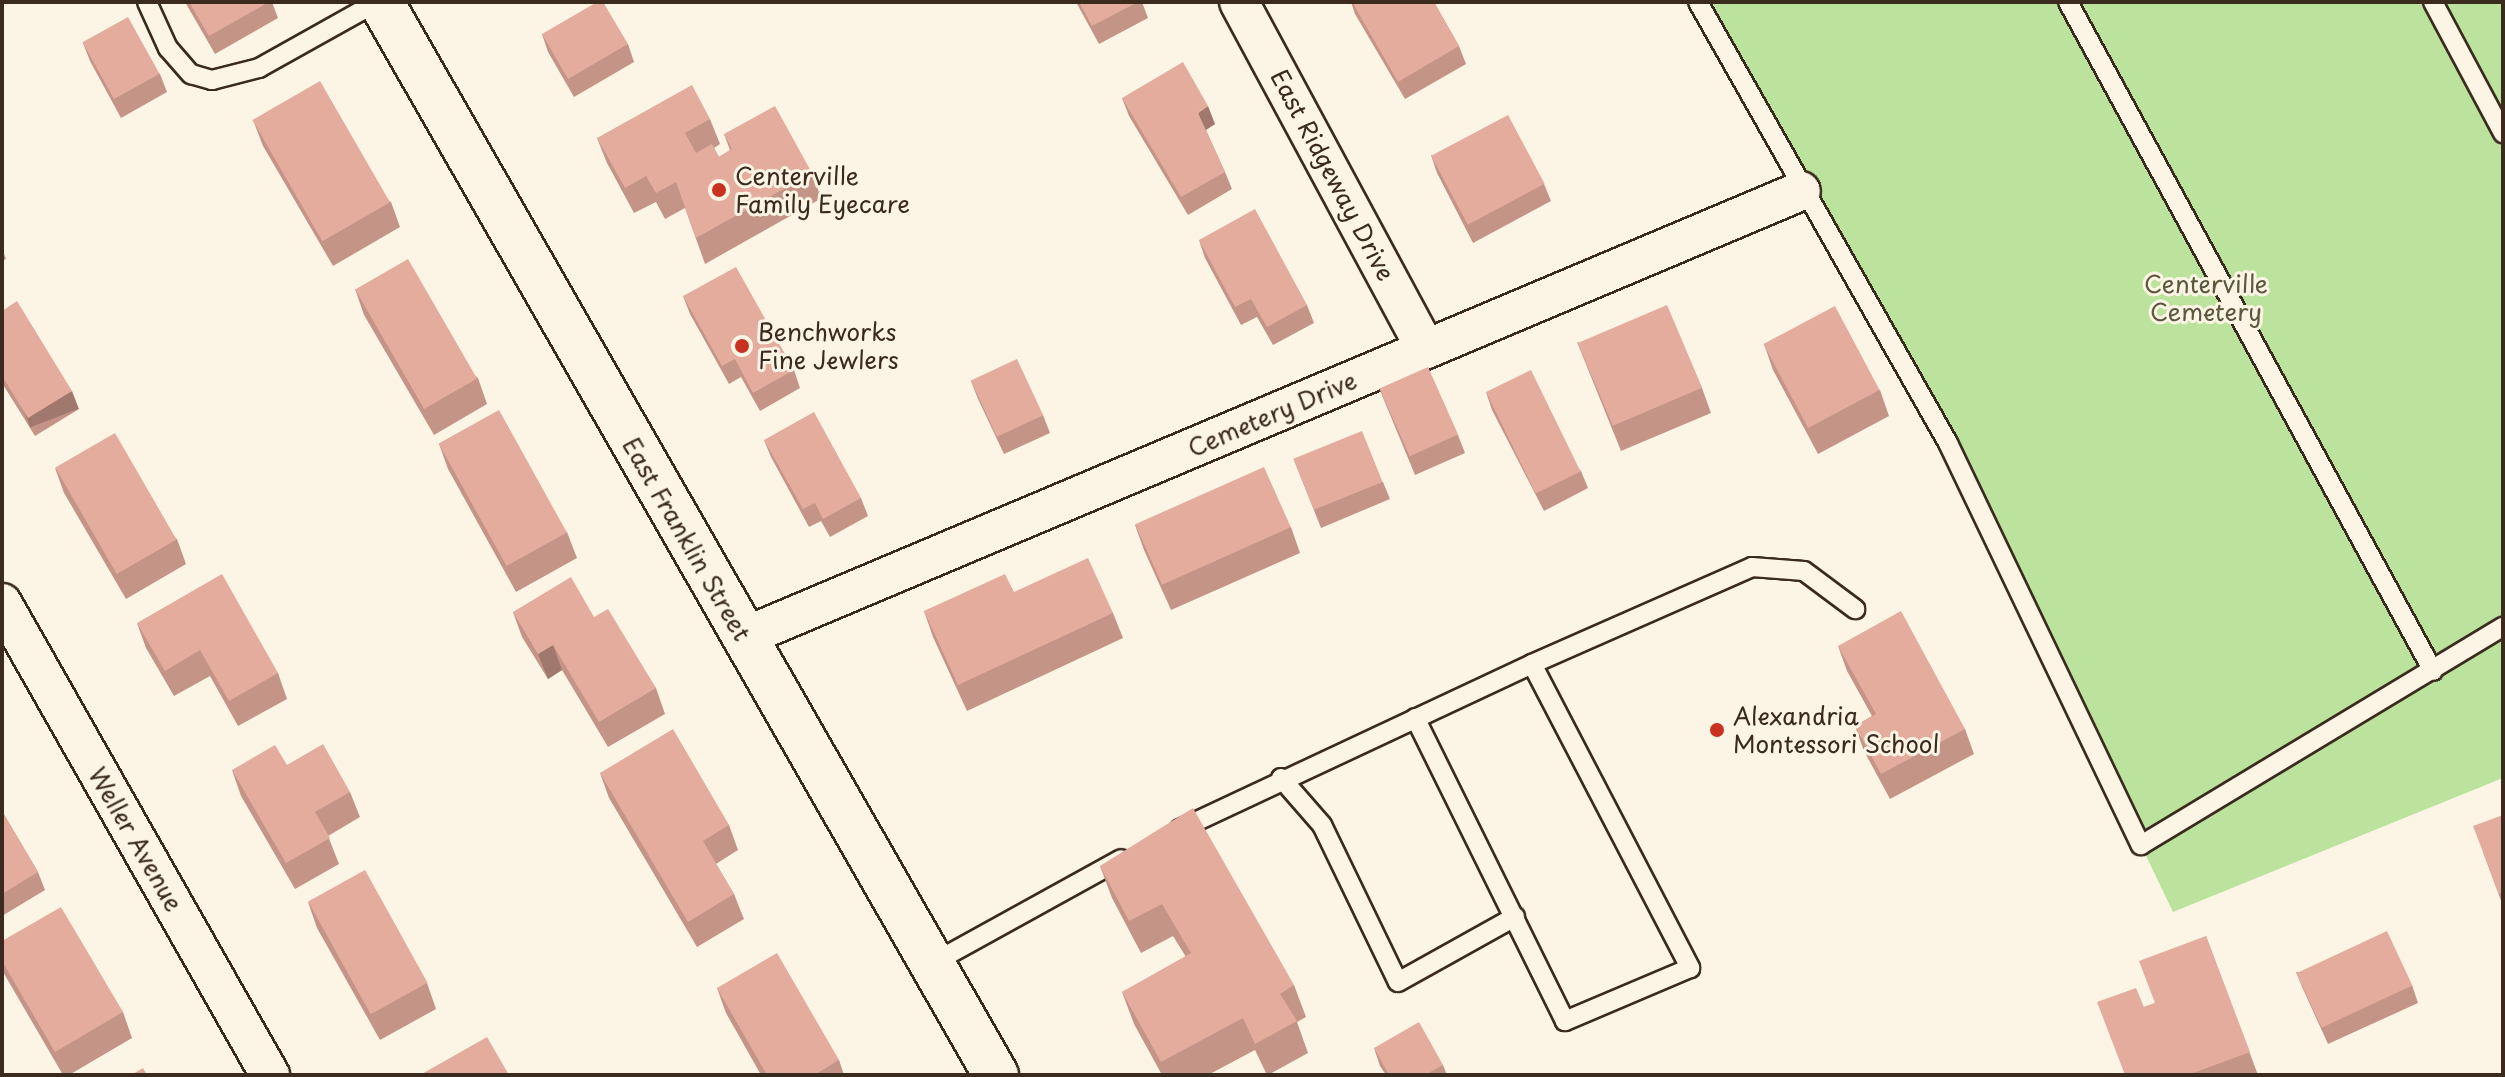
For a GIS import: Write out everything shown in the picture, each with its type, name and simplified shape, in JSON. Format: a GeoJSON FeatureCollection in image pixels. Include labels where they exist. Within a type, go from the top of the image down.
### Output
{"type":"FeatureCollection","features":[{"type":"Feature","properties":{"kind":"street","name":"East Franklin Street"},"geometry":{"type":"LineString","coordinates":[[379,2],[996,1075]]}},
{"type":"Feature","properties":{"kind":"street","name":"East Ridgeway Drive"},"geometry":{"type":"LineString","coordinates":[[1239,2],[1426,349]]}},
{"type":"Feature","properties":{"kind":"street","name":"Cemetery Drive"},"geometry":{"type":"LineString","coordinates":[[744,637],[1801,191]]}},
{"type":"Feature","properties":{"kind":"street","name":"Weller Avenue"},"geometry":{"type":"LineString","coordinates":[[2,603],[270,1075]]}},
{"type":"Feature","properties":{"kind":"lane"},"geometry":{"type":"LineString","coordinates":[[147,2],[168,48],[191,74],[212,80],[259,68],[379,2]]}},
{"type":"Feature","properties":{"kind":"lane"},"geometry":{"type":"LineString","coordinates":[[1698,2],[1801,191],[1948,443],[2141,845],[2503,627]]}},
{"type":"Feature","properties":{"kind":"lane"},"geometry":{"type":"LineString","coordinates":[[2068,2],[2433,671]]}},
{"type":"Feature","properties":{"kind":"lane"},"geometry":{"type":"LineString","coordinates":[[2433,2],[2503,133]]}},
{"type":"Feature","properties":{"kind":"lane"},"geometry":{"type":"LineString","coordinates":[[931,964],[1151,843],[1281,778],[1752,567],[1804,571],[1855,609]]}},
{"type":"Feature","properties":{"kind":"lane"},"geometry":{"type":"LineString","coordinates":[[1415,718],[1569,1024],[1691,966],[1532,664]]}},
{"type":"Feature","properties":{"kind":"lane"},"geometry":{"type":"LineString","coordinates":[[1281,778],[1322,825],[1398,982],[1515,917]]}},
{"type":"Feature","properties":{"kind":"green space","name":"Centerville Cemetery"},"geometry":{"type":"Polygon","coordinates":[[[1698,2],[2503,2],[2503,778],[2173,912],[1948,443],[1698,2]]]}},
{"type":"Feature","properties":{"kind":"building"},"geometry":{"type":"Polygon","coordinates":[[[189,2],[269,2],[209,36],[189,2]]]}},
{"type":"Feature","properties":{"kind":"building"},"geometry":{"type":"Polygon","coordinates":[[[597,2],[603,2],[628,44],[568,79],[542,34],[597,2]]]}},
{"type":"Feature","properties":{"kind":"building"},"geometry":{"type":"Polygon","coordinates":[[[1079,2],[1138,2],[1092,26],[1079,2]]]}},
{"type":"Feature","properties":{"kind":"building"},"geometry":{"type":"Polygon","coordinates":[[[1352,2],[1434,2],[1459,46],[1398,82],[1352,2]]]}},
{"type":"Feature","properties":{"kind":"building"},"geometry":{"type":"Polygon","coordinates":[[[128,17],[160,74],[114,99],[83,42],[128,17]]]}},
{"type":"Feature","properties":{"kind":"building"},"geometry":{"type":"Polygon","coordinates":[[[1183,62],[1208,106],[1198,113],[1225,172],[1181,197],[1122,98],[1183,62]]]}},
{"type":"Feature","properties":{"kind":"building"},"geometry":{"type":"Polygon","coordinates":[[[320,81],[390,202],[322,241],[252,120],[320,81]]]}},
{"type":"Feature","properties":{"kind":"building","name":"Centerville Family Eyecare"},"geometry":{"type":"Polygon","coordinates":[[[692,85],[710,119],[685,133],[696,153],[712,144],[719,157],[732,149],[724,134],[775,106],[812,173],[696,238],[676,182],[656,193],[646,176],[625,188],[597,138],[692,85]]]}},
{"type":"Feature","properties":{"kind":"building"},"geometry":{"type":"Polygon","coordinates":[[[1508,115],[1545,184],[1468,225],[1431,156],[1508,115]]]}},
{"type":"Feature","properties":{"kind":"building"},"geometry":{"type":"Polygon","coordinates":[[[1255,209],[1307,305],[1267,327],[1251,299],[1235,307],[1199,240],[1255,209]]]}},
{"type":"Feature","properties":{"kind":"building"},"geometry":{"type":"Polygon","coordinates":[[[408,259],[477,379],[424,409],[355,290],[408,259]]]}},
{"type":"Feature","properties":{"kind":"building","name":"Benchworks Fine Jewlers"},"geometry":{"type":"Polygon","coordinates":[[[736,267],[794,370],[753,393],[735,359],[722,366],[683,296],[736,267]]]}},
{"type":"Feature","properties":{"kind":"building"},"geometry":{"type":"Polygon","coordinates":[[[17,301],[72,391],[28,418],[2,376],[2,311],[17,301]]]}},
{"type":"Feature","properties":{"kind":"building"},"geometry":{"type":"Polygon","coordinates":[[[1667,305],[1702,388],[1613,426],[1578,343],[1667,305]]]}},
{"type":"Feature","properties":{"kind":"building"},"geometry":{"type":"Polygon","coordinates":[[[1835,306],[1880,390],[1808,428],[1763,344],[1835,306]]]}},
{"type":"Feature","properties":{"kind":"building"},"geometry":{"type":"Polygon","coordinates":[[[1017,359],[1043,415],[997,437],[971,381],[1017,359]]]}},
{"type":"Feature","properties":{"kind":"building"},"geometry":{"type":"Polygon","coordinates":[[[1428,367],[1458,435],[1410,456],[1380,389],[1428,367]]]}},
{"type":"Feature","properties":{"kind":"building"},"geometry":{"type":"Polygon","coordinates":[[[1531,370],[1581,472],[1536,493],[1486,392],[1531,370]]]}},
{"type":"Feature","properties":{"kind":"building"},"geometry":{"type":"Polygon","coordinates":[[[499,410],[567,532],[507,566],[439,443],[499,410]]]}},
{"type":"Feature","properties":{"kind":"building"},"geometry":{"type":"Polygon","coordinates":[[[814,412],[861,498],[823,519],[815,503],[803,509],[764,440],[814,412]]]}},
{"type":"Feature","properties":{"kind":"building"},"geometry":{"type":"Polygon","coordinates":[[[1362,431],[1383,482],[1314,510],[1293,459],[1362,431]]]}},
{"type":"Feature","properties":{"kind":"building"},"geometry":{"type":"Polygon","coordinates":[[[115,433],[177,540],[117,574],[55,468],[115,433]]]}},
{"type":"Feature","properties":{"kind":"building"},"geometry":{"type":"Polygon","coordinates":[[[1264,467],[1291,527],[1162,585],[1135,524],[1264,467]]]}},
{"type":"Feature","properties":{"kind":"building"},"geometry":{"type":"Polygon","coordinates":[[[1088,558],[1113,613],[958,685],[924,611],[1005,574],[1014,592],[1088,558]]]}},
{"type":"Feature","properties":{"kind":"building"},"geometry":{"type":"Polygon","coordinates":[[[222,574],[278,673],[229,701],[200,650],[165,671],[137,623],[222,574]]]}},
{"type":"Feature","properties":{"kind":"building"},"geometry":{"type":"Polygon","coordinates":[[[571,577],[594,617],[608,609],[656,688],[599,722],[553,645],[538,654],[513,612],[571,577]]]}},
{"type":"Feature","properties":{"kind":"building"},"geometry":{"type":"Polygon","coordinates":[[[1901,611],[1965,729],[1881,774],[1855,726],[1876,714],[1838,646],[1901,611]]]}},
{"type":"Feature","properties":{"kind":"building"},"geometry":{"type":"Polygon","coordinates":[[[673,729],[729,825],[703,841],[734,894],[688,922],[600,773],[673,729]]]}},
{"type":"Feature","properties":{"kind":"building"},"geometry":{"type":"Polygon","coordinates":[[[323,744],[350,792],[315,812],[330,838],[286,863],[232,770],[275,745],[287,765],[323,744]]]}},
{"type":"Feature","properties":{"kind":"building"},"geometry":{"type":"Polygon","coordinates":[[[1193,808],[1294,985],[1280,994],[1297,1021],[1255,1044],[1243,1018],[1161,1062],[1122,992],[1191,953],[1162,904],[1129,921],[1100,866],[1193,808]]]}},
{"type":"Feature","properties":{"kind":"building"},"geometry":{"type":"Polygon","coordinates":[[[2,811],[38,872],[2,894],[2,811]]]}},
{"type":"Feature","properties":{"kind":"building"},"geometry":{"type":"Polygon","coordinates":[[[2503,815],[2503,892],[2499,894],[2473,826],[2503,815]]]}},
{"type":"Feature","properties":{"kind":"building"},"geometry":{"type":"Polygon","coordinates":[[[365,870],[428,983],[371,1014],[308,902],[365,870]]]}},
{"type":"Feature","properties":{"kind":"building"},"geometry":{"type":"Polygon","coordinates":[[[61,907],[123,1012],[55,1052],[2,961],[2,941],[61,907]]]}},
{"type":"Feature","properties":{"kind":"building"},"geometry":{"type":"Polygon","coordinates":[[[2387,931],[2412,985],[2322,1028],[2296,973],[2387,931]]]}},
{"type":"Feature","properties":{"kind":"building"},"geometry":{"type":"Polygon","coordinates":[[[2206,936],[2250,1052],[2188,1075],[2125,1075],[2097,1002],[2136,988],[2144,1007],[2155,1003],[2139,961],[2206,936]]]}},
{"type":"Feature","properties":{"kind":"building"},"geometry":{"type":"Polygon","coordinates":[[[777,953],[839,1060],[814,1075],[767,1075],[717,988],[777,953]]]}},
{"type":"Feature","properties":{"kind":"building"},"geometry":{"type":"Polygon","coordinates":[[[1419,1022],[1443,1065],[1425,1075],[1389,1075],[1374,1048],[1419,1022]]]}},
{"type":"Feature","properties":{"kind":"building"},"geometry":{"type":"Polygon","coordinates":[[[487,1037],[509,1075],[420,1075],[487,1037]]]}},
{"type":"Feature","properties":{"kind":"building"},"geometry":{"type":"Polygon","coordinates":[[[143,1068],[147,1075],[131,1075],[143,1068]]]}},
{"type":"Feature","properties":{"kind":"place","name":"Centerville Family Eyecare"},"geometry":{"type":"Point","coordinates":[719,190]}},
{"type":"Feature","properties":{"kind":"place","name":"Benchworks Fine Jewlers"},"geometry":{"type":"Point","coordinates":[742,346]}},
{"type":"Feature","properties":{"kind":"place","name":"Alexandria Montessori School"},"geometry":{"type":"Point","coordinates":[1717,730]}}]}
